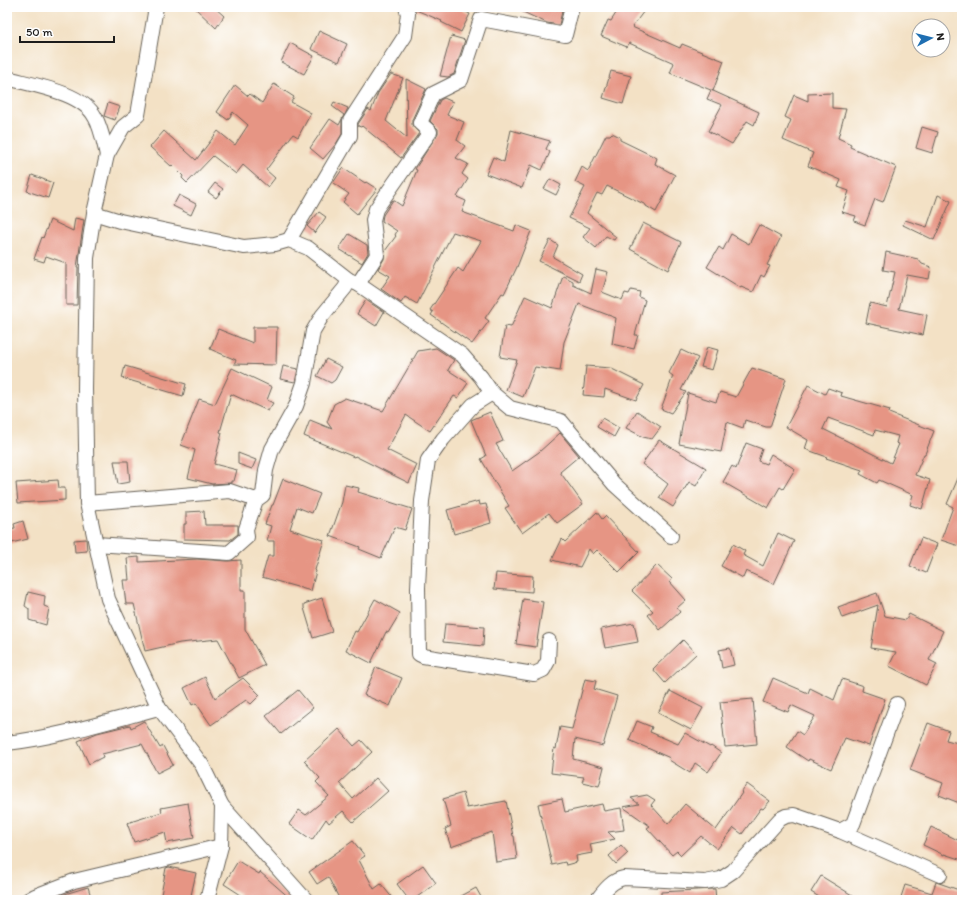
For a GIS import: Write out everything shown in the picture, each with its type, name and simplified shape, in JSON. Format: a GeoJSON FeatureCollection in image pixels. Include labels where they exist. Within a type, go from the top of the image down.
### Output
{"type":"FeatureCollection","features":[{"type":"Feature","properties":{"kind":"street"},"geometry":{"type":"LineString","coordinates":[[156,7],[138,115],[123,127],[107,155],[86,258],[85,389],[87,503],[108,599],[159,708],[202,765],[222,806],[306,900]]}},
{"type":"Feature","properties":{"kind":"street"},"geometry":{"type":"LineString","coordinates":[[289,240],[350,136],[350,122],[405,36],[408,14],[406,7]]}},
{"type":"Feature","properties":{"kind":"street"},"geometry":{"type":"LineString","coordinates":[[96,544],[229,553],[247,537],[246,530],[256,500],[262,495],[266,470],[272,449],[296,406],[304,383],[313,331],[322,316],[345,288],[353,282],[377,255],[373,220],[376,209],[430,132],[420,123],[433,94],[460,80],[481,19],[565,35],[572,7]]}},
{"type":"Feature","properties":{"kind":"street"},"geometry":{"type":"LineString","coordinates":[[7,78],[69,95],[85,103],[95,116],[107,155]]}},
{"type":"Feature","properties":{"kind":"street"},"geometry":{"type":"LineString","coordinates":[[94,213],[120,221],[244,247],[275,244],[289,240],[308,248],[353,282],[462,355],[481,376],[492,393],[510,408],[561,421],[614,484],[671,536]]}},
{"type":"Feature","properties":{"kind":"street"},"geometry":{"type":"LineString","coordinates":[[492,393],[473,405],[443,439],[428,460],[422,501],[418,588],[419,654],[423,656],[534,674],[543,670],[548,661],[549,641]]}},
{"type":"Feature","properties":{"kind":"street"},"geometry":{"type":"LineString","coordinates":[[87,503],[230,491],[256,500]]}},
{"type":"Feature","properties":{"kind":"street"},"geometry":{"type":"LineString","coordinates":[[840,831],[853,824],[897,704]]}},
{"type":"Feature","properties":{"kind":"street"},"geometry":{"type":"LineString","coordinates":[[7,743],[29,740],[90,726],[159,708]]}},
{"type":"Feature","properties":{"kind":"street"},"geometry":{"type":"LineString","coordinates":[[207,900],[221,846],[222,806]]}},
{"type":"Feature","properties":{"kind":"street"},"geometry":{"type":"LineString","coordinates":[[597,900],[612,883],[619,879],[705,882],[720,879],[733,871],[780,819],[786,816],[794,815],[840,831],[940,875]]}},
{"type":"Feature","properties":{"kind":"street"},"geometry":{"type":"LineString","coordinates":[[28,900],[74,881],[221,846]]}},
{"type":"Feature","properties":{"kind":"building"},"geometry":{"type":"Polygon","coordinates":[[[194,7],[214,7],[224,16],[216,28],[194,7]]]}},
{"type":"Feature","properties":{"kind":"building"},"geometry":{"type":"Polygon","coordinates":[[[415,7],[456,7],[470,14],[461,32],[441,22],[442,21],[416,10],[415,7]]]}},
{"type":"Feature","properties":{"kind":"building"},"geometry":{"type":"Polygon","coordinates":[[[512,7],[563,7],[559,25],[547,23],[512,7]]]}},
{"type":"Feature","properties":{"kind":"building"},"geometry":{"type":"Polygon","coordinates":[[[620,7],[647,7],[632,27],[680,48],[682,44],[724,61],[713,91],[670,73],[674,63],[629,43],[627,47],[601,36],[608,20],[611,21],[620,7]]]}},
{"type":"Feature","properties":{"kind":"building"},"geometry":{"type":"Polygon","coordinates":[[[319,31],[347,44],[339,62],[311,49],[319,31]]]}},
{"type":"Feature","properties":{"kind":"building"},"geometry":{"type":"Polygon","coordinates":[[[451,36],[465,40],[454,74],[448,77],[440,76],[451,36]]]}},
{"type":"Feature","properties":{"kind":"building"},"geometry":{"type":"Polygon","coordinates":[[[290,43],[314,56],[304,74],[281,62],[290,43]]]}},
{"type":"Feature","properties":{"kind":"building"},"geometry":{"type":"Polygon","coordinates":[[[611,71],[631,76],[623,104],[603,98],[611,71]]]}},
{"type":"Feature","properties":{"kind":"building"},"geometry":{"type":"Polygon","coordinates":[[[391,74],[403,78],[386,121],[407,138],[406,79],[426,89],[412,120],[412,125],[419,133],[401,158],[362,126],[358,126],[368,109],[371,111],[378,93],[391,74]]]}},
{"type":"Feature","properties":{"kind":"building"},"geometry":{"type":"Polygon","coordinates":[[[274,84],[294,97],[291,102],[311,113],[298,137],[293,134],[266,170],[275,178],[268,187],[243,165],[236,174],[213,156],[187,183],[182,178],[183,176],[172,165],[171,166],[150,147],[164,131],[196,160],[218,131],[235,145],[248,125],[233,112],[228,120],[217,112],[235,85],[248,96],[250,94],[262,103],[274,84]]]}},
{"type":"Feature","properties":{"kind":"building"},"geometry":{"type":"Polygon","coordinates":[[[711,90],[759,112],[754,125],[747,121],[732,144],[708,131],[722,105],[707,99],[711,90]]]}},
{"type":"Feature","properties":{"kind":"building"},"geometry":{"type":"Polygon","coordinates":[[[832,93],[832,108],[846,109],[838,138],[851,144],[850,147],[896,167],[883,202],[875,199],[865,225],[854,221],[856,216],[842,212],[849,191],[838,187],[841,180],[808,166],[813,153],[783,140],[791,120],[785,117],[794,95],[808,101],[808,94],[832,93]]]}},
{"type":"Feature","properties":{"kind":"building"},"geometry":{"type":"Polygon","coordinates":[[[444,98],[453,102],[447,115],[464,122],[457,140],[465,146],[456,158],[468,164],[462,174],[468,179],[457,197],[466,201],[462,212],[514,231],[516,225],[531,231],[517,267],[504,294],[502,293],[485,318],[489,321],[472,344],[431,315],[433,312],[430,310],[458,268],[463,272],[481,241],[453,232],[417,304],[405,297],[401,303],[381,289],[390,276],[378,269],[384,259],[385,251],[396,236],[397,231],[382,221],[383,215],[393,200],[402,206],[417,170],[415,169],[438,133],[438,129],[430,121],[440,100],[444,98]]]}},
{"type":"Feature","properties":{"kind":"building"},"geometry":{"type":"Polygon","coordinates":[[[334,102],[348,108],[342,121],[342,134],[336,144],[323,159],[310,148],[330,119],[339,125],[344,115],[332,106],[334,102]]]}},
{"type":"Feature","properties":{"kind":"building"},"geometry":{"type":"Polygon","coordinates":[[[108,103],[120,107],[115,120],[104,116],[108,103]]]}},
{"type":"Feature","properties":{"kind":"building"},"geometry":{"type":"Polygon","coordinates":[[[922,127],[938,132],[932,153],[916,148],[922,127]]]}},
{"type":"Feature","properties":{"kind":"building"},"geometry":{"type":"Polygon","coordinates":[[[511,130],[550,141],[546,149],[550,152],[542,170],[531,165],[522,188],[486,174],[493,157],[504,162],[511,130]]]}},
{"type":"Feature","properties":{"kind":"building"},"geometry":{"type":"Polygon","coordinates":[[[612,133],[620,137],[620,140],[657,158],[655,164],[675,175],[656,212],[646,205],[607,186],[602,195],[597,193],[587,213],[616,237],[614,240],[606,236],[596,248],[583,237],[590,228],[569,218],[585,187],[575,182],[582,167],[588,171],[606,135],[610,135],[612,133]]]}},
{"type":"Feature","properties":{"kind":"building"},"geometry":{"type":"Polygon","coordinates":[[[343,168],[365,183],[366,182],[377,189],[357,214],[343,202],[349,194],[333,183],[343,168]]]}},
{"type":"Feature","properties":{"kind":"building"},"geometry":{"type":"Polygon","coordinates":[[[32,175],[53,183],[48,198],[27,191],[32,175]]]}},
{"type":"Feature","properties":{"kind":"building"},"geometry":{"type":"Polygon","coordinates":[[[550,179],[561,185],[556,195],[544,189],[550,179]]]}},
{"type":"Feature","properties":{"kind":"building"},"geometry":{"type":"Polygon","coordinates":[[[215,183],[223,189],[216,198],[208,192],[215,183]]]}},
{"type":"Feature","properties":{"kind":"building"},"geometry":{"type":"Polygon","coordinates":[[[179,195],[196,204],[191,215],[173,206],[179,195]]]}},
{"type":"Feature","properties":{"kind":"building"},"geometry":{"type":"Polygon","coordinates":[[[938,195],[951,201],[934,240],[903,225],[905,220],[927,227],[938,195]]]}},
{"type":"Feature","properties":{"kind":"building"},"geometry":{"type":"Polygon","coordinates":[[[319,212],[326,217],[315,233],[307,226],[319,212]]]}},
{"type":"Feature","properties":{"kind":"building"},"geometry":{"type":"Polygon","coordinates":[[[75,218],[84,220],[77,267],[77,305],[66,305],[66,263],[46,256],[44,262],[34,259],[50,220],[73,231],[75,218]]]}},
{"type":"Feature","properties":{"kind":"building"},"geometry":{"type":"Polygon","coordinates":[[[643,223],[681,242],[668,270],[630,249],[643,223]]]}},
{"type":"Feature","properties":{"kind":"building"},"geometry":{"type":"Polygon","coordinates":[[[759,225],[781,237],[767,265],[770,266],[764,277],[761,275],[753,292],[741,288],[707,267],[719,247],[723,250],[731,234],[749,244],[759,225]]]}},
{"type":"Feature","properties":{"kind":"building"},"geometry":{"type":"Polygon","coordinates":[[[349,234],[367,245],[368,253],[362,263],[339,249],[349,234]]]}},
{"type":"Feature","properties":{"kind":"building"},"geometry":{"type":"Polygon","coordinates":[[[550,240],[558,245],[553,257],[582,274],[579,281],[539,261],[550,240]]]}},
{"type":"Feature","properties":{"kind":"building"},"geometry":{"type":"Polygon","coordinates":[[[886,252],[918,259],[922,264],[931,267],[929,279],[907,275],[899,309],[927,315],[923,335],[866,323],[870,303],[887,307],[895,272],[883,270],[886,252]]]}},
{"type":"Feature","properties":{"kind":"building"},"geometry":{"type":"Polygon","coordinates":[[[596,269],[608,272],[602,292],[622,300],[625,293],[629,294],[631,290],[640,292],[639,297],[645,300],[635,335],[638,335],[634,349],[612,344],[616,318],[579,304],[564,342],[560,371],[535,367],[523,397],[506,390],[517,360],[500,357],[505,326],[511,327],[525,296],[552,308],[563,276],[573,281],[573,285],[591,293],[596,269]]]}},
{"type":"Feature","properties":{"kind":"building"},"geometry":{"type":"Polygon","coordinates":[[[366,300],[384,312],[376,326],[357,314],[366,300]]]}},
{"type":"Feature","properties":{"kind":"building"},"geometry":{"type":"Polygon","coordinates":[[[253,327],[277,327],[276,365],[234,364],[236,360],[210,349],[218,329],[253,343],[253,327]]]}},
{"type":"Feature","properties":{"kind":"building"},"geometry":{"type":"Polygon","coordinates":[[[707,347],[718,350],[712,370],[701,367],[707,347]]]}},
{"type":"Feature","properties":{"kind":"building"},"geometry":{"type":"Polygon","coordinates":[[[436,348],[454,360],[448,370],[468,383],[458,398],[454,396],[430,431],[406,415],[387,450],[417,465],[409,483],[355,456],[354,457],[304,436],[310,420],[332,429],[327,422],[334,404],[345,398],[383,411],[418,351],[436,348]]]}},
{"type":"Feature","properties":{"kind":"building"},"geometry":{"type":"Polygon","coordinates":[[[681,350],[698,358],[681,390],[686,392],[671,413],[661,409],[673,376],[669,373],[681,350]]]}},
{"type":"Feature","properties":{"kind":"building"},"geometry":{"type":"Polygon","coordinates":[[[326,359],[342,367],[335,380],[331,383],[317,376],[326,359]]]}},
{"type":"Feature","properties":{"kind":"building"},"geometry":{"type":"Polygon","coordinates":[[[125,366],[186,384],[183,396],[122,378],[125,366]]]}},
{"type":"Feature","properties":{"kind":"building"},"geometry":{"type":"Polygon","coordinates":[[[283,366],[298,369],[295,382],[280,379],[283,366]]]}},
{"type":"Feature","properties":{"kind":"building"},"geometry":{"type":"Polygon","coordinates":[[[586,366],[610,368],[644,385],[636,400],[605,389],[604,397],[583,395],[586,366]]]}},
{"type":"Feature","properties":{"kind":"building"},"geometry":{"type":"Polygon","coordinates":[[[232,368],[272,387],[267,400],[273,403],[268,411],[231,394],[220,432],[222,433],[214,464],[237,470],[234,481],[231,481],[231,483],[212,484],[188,478],[195,450],[181,445],[199,399],[215,404],[232,368]]]}},
{"type":"Feature","properties":{"kind":"building"},"geometry":{"type":"Polygon","coordinates":[[[752,368],[786,379],[770,427],[745,420],[743,428],[727,422],[721,452],[679,444],[688,393],[716,402],[720,392],[736,397],[752,368]]]}},
{"type":"Feature","properties":{"kind":"building"},"geometry":{"type":"Polygon","coordinates":[[[808,385],[825,394],[828,388],[842,393],[841,396],[890,410],[889,413],[934,431],[915,475],[930,480],[922,509],[910,505],[913,495],[879,480],[877,483],[860,474],[862,470],[805,449],[808,440],[786,427],[808,385]],[[828,418],[823,429],[891,463],[899,444],[896,443],[898,436],[875,430],[874,435],[828,418]]]}},
{"type":"Feature","properties":{"kind":"building"},"geometry":{"type":"Polygon","coordinates":[[[637,411],[661,427],[652,439],[643,437],[626,428],[637,411]]]}},
{"type":"Feature","properties":{"kind":"building"},"geometry":{"type":"Polygon","coordinates":[[[490,412],[503,441],[496,444],[512,471],[539,452],[560,433],[579,456],[560,472],[583,504],[557,523],[549,513],[522,533],[505,508],[509,506],[481,459],[486,456],[471,420],[490,412]]]}},
{"type":"Feature","properties":{"kind":"building"},"geometry":{"type":"Polygon","coordinates":[[[602,418],[619,428],[614,437],[597,427],[602,418]]]}},
{"type":"Feature","properties":{"kind":"building"},"geometry":{"type":"Polygon","coordinates":[[[659,440],[706,468],[696,486],[689,482],[673,507],[659,498],[668,484],[642,464],[659,440]]]}},
{"type":"Feature","properties":{"kind":"building"},"geometry":{"type":"Polygon","coordinates":[[[746,443],[762,449],[758,461],[766,464],[771,454],[795,469],[783,489],[780,487],[768,508],[723,482],[732,466],[736,469],[746,443]]]}},
{"type":"Feature","properties":{"kind":"building"},"geometry":{"type":"Polygon","coordinates":[[[238,453],[256,460],[252,469],[238,464],[238,453]]]}},
{"type":"Feature","properties":{"kind":"building"},"geometry":{"type":"Polygon","coordinates":[[[114,461],[128,461],[130,482],[118,484],[114,461]]]}},
{"type":"Feature","properties":{"kind":"building"},"geometry":{"type":"Polygon","coordinates":[[[962,469],[962,547],[941,540],[953,507],[947,504],[962,469]]]}},
{"type":"Feature","properties":{"kind":"building"},"geometry":{"type":"Polygon","coordinates":[[[283,479],[320,494],[312,513],[297,507],[290,529],[324,540],[315,570],[311,591],[262,577],[268,556],[274,556],[274,541],[267,541],[271,526],[265,524],[283,479]]]}},
{"type":"Feature","properties":{"kind":"building"},"geometry":{"type":"Polygon","coordinates":[[[58,480],[59,488],[65,488],[65,500],[18,503],[16,483],[58,480]]]}},
{"type":"Feature","properties":{"kind":"building"},"geometry":{"type":"Polygon","coordinates":[[[345,485],[359,488],[358,492],[412,509],[405,530],[395,527],[381,558],[359,549],[360,547],[330,536],[342,502],[345,485]]]}},
{"type":"Feature","properties":{"kind":"building"},"geometry":{"type":"Polygon","coordinates":[[[479,501],[480,505],[486,504],[491,523],[454,534],[447,510],[479,501]]]}},
{"type":"Feature","properties":{"kind":"building"},"geometry":{"type":"Polygon","coordinates":[[[204,511],[205,525],[238,525],[238,534],[230,540],[184,539],[186,512],[204,511]]]}},
{"type":"Feature","properties":{"kind":"building"},"geometry":{"type":"Polygon","coordinates":[[[597,512],[602,519],[605,516],[639,552],[619,572],[597,550],[593,554],[589,549],[580,567],[552,560],[562,539],[565,542],[597,512]]]}},
{"type":"Feature","properties":{"kind":"building"},"geometry":{"type":"Polygon","coordinates":[[[23,521],[28,539],[7,544],[7,529],[15,528],[14,524],[23,521]]]}},
{"type":"Feature","properties":{"kind":"building"},"geometry":{"type":"Polygon","coordinates":[[[778,533],[794,541],[774,584],[746,571],[743,578],[721,566],[733,544],[745,551],[743,555],[763,566],[778,533]]]}},
{"type":"Feature","properties":{"kind":"building"},"geometry":{"type":"Polygon","coordinates":[[[921,538],[937,544],[926,573],[910,566],[921,538]]]}},
{"type":"Feature","properties":{"kind":"building"},"geometry":{"type":"Polygon","coordinates":[[[86,539],[87,551],[75,552],[74,540],[86,539]]]}},
{"type":"Feature","properties":{"kind":"building"},"geometry":{"type":"Polygon","coordinates":[[[139,557],[139,562],[197,559],[228,561],[241,560],[241,590],[245,590],[245,629],[265,665],[239,678],[218,639],[180,643],[145,651],[134,604],[126,604],[123,580],[129,580],[127,558],[139,557]]]}},
{"type":"Feature","properties":{"kind":"building"},"geometry":{"type":"Polygon","coordinates":[[[657,565],[672,579],[670,582],[686,600],[677,608],[680,612],[660,630],[648,615],[653,611],[632,591],[657,565]]]}},
{"type":"Feature","properties":{"kind":"building"},"geometry":{"type":"Polygon","coordinates":[[[496,573],[533,576],[532,592],[494,589],[496,573]]]}},
{"type":"Feature","properties":{"kind":"building"},"geometry":{"type":"Polygon","coordinates":[[[28,592],[45,596],[44,606],[49,608],[46,625],[29,620],[29,609],[25,606],[28,592]]]}},
{"type":"Feature","properties":{"kind":"building"},"geometry":{"type":"Polygon","coordinates":[[[877,593],[885,616],[906,620],[909,614],[943,631],[929,660],[937,664],[926,685],[889,666],[896,652],[871,648],[878,605],[842,618],[838,607],[877,593]]]}},
{"type":"Feature","properties":{"kind":"building"},"geometry":{"type":"Polygon","coordinates":[[[322,598],[332,632],[313,638],[304,604],[322,598]]]}},
{"type":"Feature","properties":{"kind":"building"},"geometry":{"type":"Polygon","coordinates":[[[375,599],[400,613],[388,633],[386,632],[371,663],[346,650],[355,631],[357,632],[375,599]]]}},
{"type":"Feature","properties":{"kind":"building"},"geometry":{"type":"Polygon","coordinates":[[[523,599],[543,602],[536,647],[516,644],[523,599]]]}},
{"type":"Feature","properties":{"kind":"building"},"geometry":{"type":"Polygon","coordinates":[[[634,623],[638,642],[605,648],[601,629],[634,623]]]}},
{"type":"Feature","properties":{"kind":"building"},"geometry":{"type":"Polygon","coordinates":[[[445,624],[484,627],[483,646],[443,642],[445,624]]]}},
{"type":"Feature","properties":{"kind":"building"},"geometry":{"type":"Polygon","coordinates":[[[683,640],[696,654],[665,683],[653,669],[683,640]]]}},
{"type":"Feature","properties":{"kind":"building"},"geometry":{"type":"Polygon","coordinates":[[[730,648],[734,665],[722,668],[719,650],[730,648]]]}},
{"type":"Feature","properties":{"kind":"building"},"geometry":{"type":"Polygon","coordinates":[[[376,667],[402,678],[390,706],[364,695],[376,667]]]}},
{"type":"Feature","properties":{"kind":"building"},"geometry":{"type":"Polygon","coordinates":[[[205,677],[215,698],[243,678],[260,695],[251,704],[246,700],[211,725],[196,703],[192,705],[184,688],[205,677]]]}},
{"type":"Feature","properties":{"kind":"building"},"geometry":{"type":"Polygon","coordinates":[[[773,678],[808,693],[810,688],[834,700],[842,679],[863,686],[862,691],[885,699],[869,746],[845,738],[831,769],[809,759],[808,761],[787,747],[797,731],[803,735],[815,716],[791,705],[788,712],[763,702],[773,678]]]}},
{"type":"Feature","properties":{"kind":"building"},"geometry":{"type":"Polygon","coordinates":[[[585,679],[596,681],[594,689],[617,696],[603,746],[575,739],[573,759],[604,767],[599,786],[582,782],[584,777],[551,773],[554,748],[556,749],[560,727],[572,729],[585,679]]]}},
{"type":"Feature","properties":{"kind":"building"},"geometry":{"type":"Polygon","coordinates":[[[298,690],[313,708],[281,734],[266,716],[298,690]]]}},
{"type":"Feature","properties":{"kind":"building"},"geometry":{"type":"Polygon","coordinates":[[[670,691],[703,708],[691,730],[658,713],[670,691]]]}},
{"type":"Feature","properties":{"kind":"building"},"geometry":{"type":"Polygon","coordinates":[[[753,699],[757,744],[725,747],[720,702],[753,699]]]}},
{"type":"Feature","properties":{"kind":"building"},"geometry":{"type":"Polygon","coordinates":[[[144,721],[160,748],[163,746],[173,765],[157,773],[142,744],[102,754],[103,757],[89,764],[78,741],[97,733],[130,725],[131,728],[144,721]]]}},
{"type":"Feature","properties":{"kind":"building"},"geometry":{"type":"Polygon","coordinates":[[[637,721],[652,727],[650,732],[678,744],[685,733],[710,747],[711,746],[721,753],[708,772],[695,763],[690,773],[669,760],[670,758],[629,740],[637,721]]]}},
{"type":"Feature","properties":{"kind":"building"},"geometry":{"type":"Polygon","coordinates":[[[928,723],[949,731],[946,740],[962,744],[962,804],[939,795],[943,783],[910,770],[928,723]]]}},
{"type":"Feature","properties":{"kind":"building"},"geometry":{"type":"Polygon","coordinates":[[[339,729],[354,746],[361,740],[372,752],[339,783],[353,799],[376,778],[388,791],[353,822],[343,811],[329,823],[326,819],[312,840],[289,824],[299,810],[306,815],[329,796],[316,782],[320,778],[304,761],[339,729]]]}},
{"type":"Feature","properties":{"kind":"building"},"geometry":{"type":"Polygon","coordinates":[[[747,784],[770,801],[763,809],[761,808],[742,834],[734,828],[717,849],[701,836],[681,855],[677,851],[672,855],[647,828],[650,826],[623,807],[639,804],[631,798],[647,795],[655,800],[651,805],[668,824],[685,804],[716,830],[747,784]]]}},
{"type":"Feature","properties":{"kind":"building"},"geometry":{"type":"Polygon","coordinates":[[[463,793],[467,808],[506,801],[514,836],[517,859],[496,862],[492,832],[451,847],[445,829],[451,826],[443,799],[463,793]]]}},
{"type":"Feature","properties":{"kind":"building"},"geometry":{"type":"Polygon","coordinates":[[[562,799],[565,812],[602,804],[604,811],[621,808],[624,830],[608,832],[615,839],[590,844],[592,853],[576,856],[577,862],[566,865],[565,862],[552,865],[538,804],[562,799]]]}},
{"type":"Feature","properties":{"kind":"building"},"geometry":{"type":"Polygon","coordinates":[[[188,803],[194,838],[167,843],[165,832],[134,842],[127,823],[162,812],[161,808],[188,803]]]}},
{"type":"Feature","properties":{"kind":"building"},"geometry":{"type":"Polygon","coordinates":[[[931,827],[962,842],[962,860],[944,855],[923,845],[931,827]]]}},
{"type":"Feature","properties":{"kind":"building"},"geometry":{"type":"Polygon","coordinates":[[[353,841],[365,856],[359,860],[374,889],[381,884],[394,900],[340,900],[328,877],[317,884],[309,872],[353,841]]]}},
{"type":"Feature","properties":{"kind":"building"},"geometry":{"type":"Polygon","coordinates":[[[621,845],[628,853],[616,864],[609,856],[621,845]]]}},
{"type":"Feature","properties":{"kind":"building"},"geometry":{"type":"Polygon","coordinates":[[[238,861],[259,874],[260,872],[292,900],[237,900],[241,895],[224,884],[238,861]]]}},
{"type":"Feature","properties":{"kind":"building"},"geometry":{"type":"Polygon","coordinates":[[[423,865],[436,883],[413,900],[409,900],[397,884],[423,865]]]}},
{"type":"Feature","properties":{"kind":"building"},"geometry":{"type":"Polygon","coordinates":[[[169,867],[196,873],[190,900],[160,900],[166,868],[169,867]]]}},
{"type":"Feature","properties":{"kind":"building"},"geometry":{"type":"Polygon","coordinates":[[[821,876],[860,900],[824,900],[811,892],[821,876]]]}},
{"type":"Feature","properties":{"kind":"building"},"geometry":{"type":"Polygon","coordinates":[[[936,882],[962,891],[962,900],[900,900],[905,885],[932,893],[936,882]]]}},
{"type":"Feature","properties":{"kind":"building"},"geometry":{"type":"Polygon","coordinates":[[[88,887],[92,900],[53,900],[53,898],[88,887]]]}},
{"type":"Feature","properties":{"kind":"building"},"geometry":{"type":"Polygon","coordinates":[[[476,888],[481,897],[475,900],[454,900],[476,888]]]}},
{"type":"Feature","properties":{"kind":"building"},"geometry":{"type":"Polygon","coordinates":[[[715,889],[716,900],[661,900],[661,892],[715,889]]]}}]}
